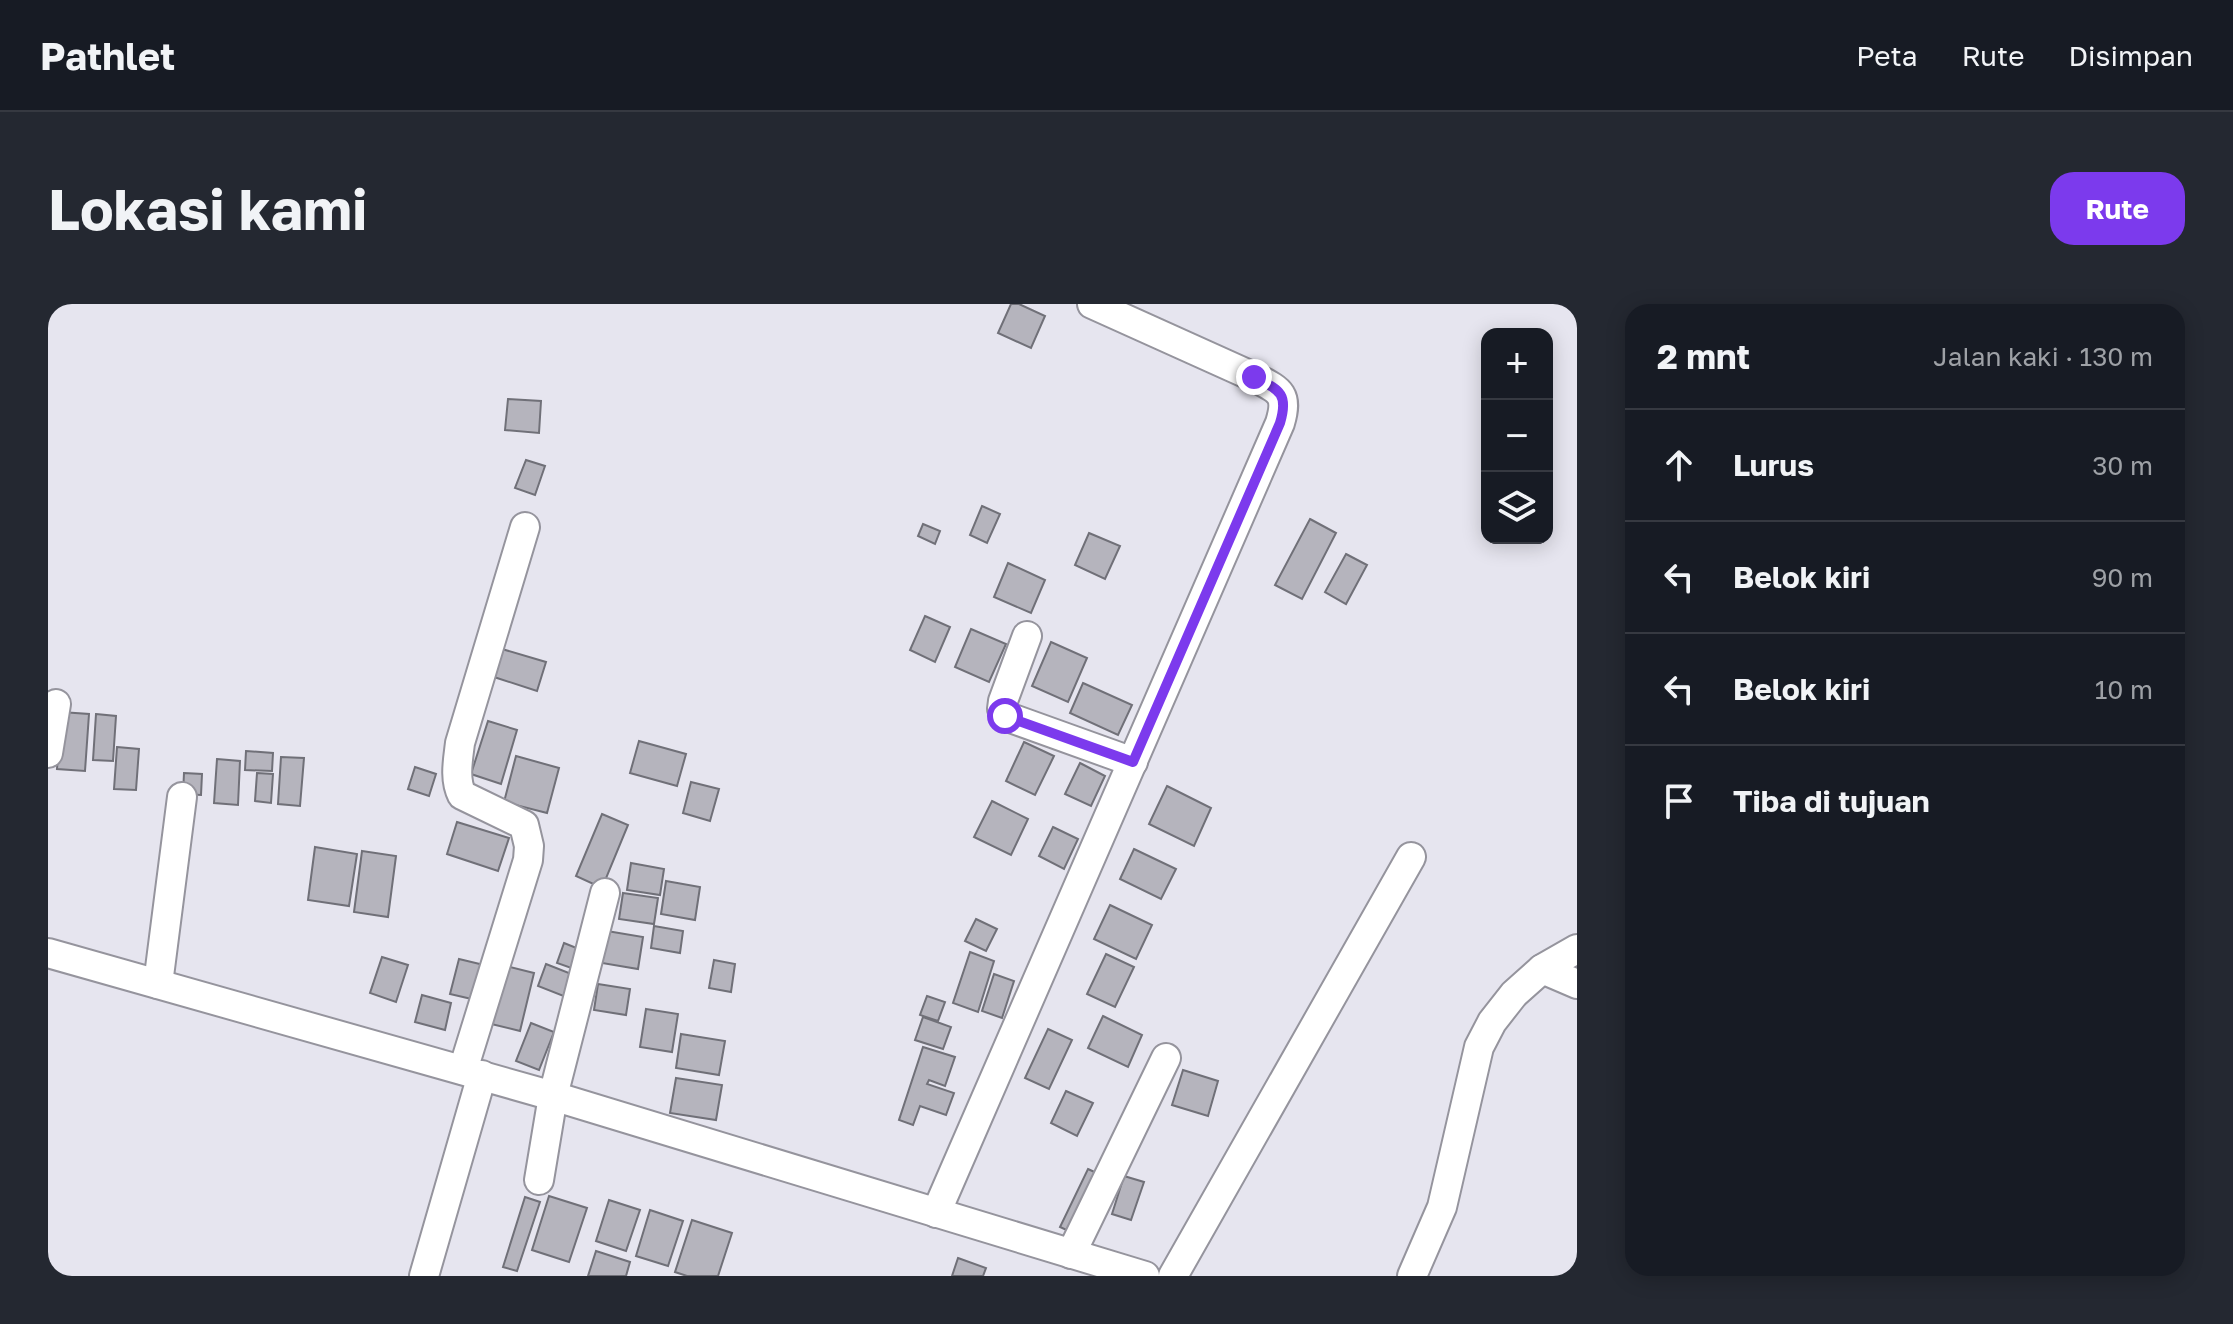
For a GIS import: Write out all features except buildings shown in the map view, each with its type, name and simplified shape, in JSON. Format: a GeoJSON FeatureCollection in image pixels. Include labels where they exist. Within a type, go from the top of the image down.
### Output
{"type":"FeatureCollection","features":[{"type":"Feature","properties":{"kind":"street"},"geometry":{"type":"LineString","coordinates":[[936,1213],[1285,406],[1277,390],[1254,377],[1092,304]]}},
{"type":"Feature","properties":{"kind":"street"},"geometry":{"type":"LineString","coordinates":[[424,1276],[472,1073],[528,860],[529,846],[524,825],[462,795],[458,788],[457,771],[460,743],[525,527]]}},
{"type":"Feature","properties":{"kind":"street"},"geometry":{"type":"LineString","coordinates":[[1027,636],[1003,701],[1005,716],[1133,762]]}},
{"type":"Feature","properties":{"kind":"street"},"geometry":{"type":"LineString","coordinates":[[48,753],[56,704]]}},
{"type":"Feature","properties":{"kind":"street"},"geometry":{"type":"LineString","coordinates":[[158,984],[182,797]]}},
{"type":"Feature","properties":{"kind":"street"},"geometry":{"type":"LineString","coordinates":[[1173,1276],[1411,857]]}},
{"type":"Feature","properties":{"kind":"street"},"geometry":{"type":"LineString","coordinates":[[539,1180],[553,1096],[605,893]]}},
{"type":"Feature","properties":{"kind":"street"},"geometry":{"type":"LineString","coordinates":[[1412,1276],[1442,1207],[1479,1047],[1492,1022],[1514,994],[1542,969],[1577,949]]}},
{"type":"Feature","properties":{"kind":"street"},"geometry":{"type":"LineString","coordinates":[[48,953],[553,1096],[1145,1276]]}},
{"type":"Feature","properties":{"kind":"street"},"geometry":{"type":"LineString","coordinates":[[1542,969],[1577,984]]}},
{"type":"Feature","properties":{"kind":"street"},"geometry":{"type":"LineString","coordinates":[[1071,1254],[1166,1058]]}},
{"type":"Feature","properties":{"kind":"route"},"geometry":{"type":"LineString","coordinates":[[1005,716],[1133,762],[1280,423],[1285,406],[1282,397],[1277,390],[1254,377]]}}]}
